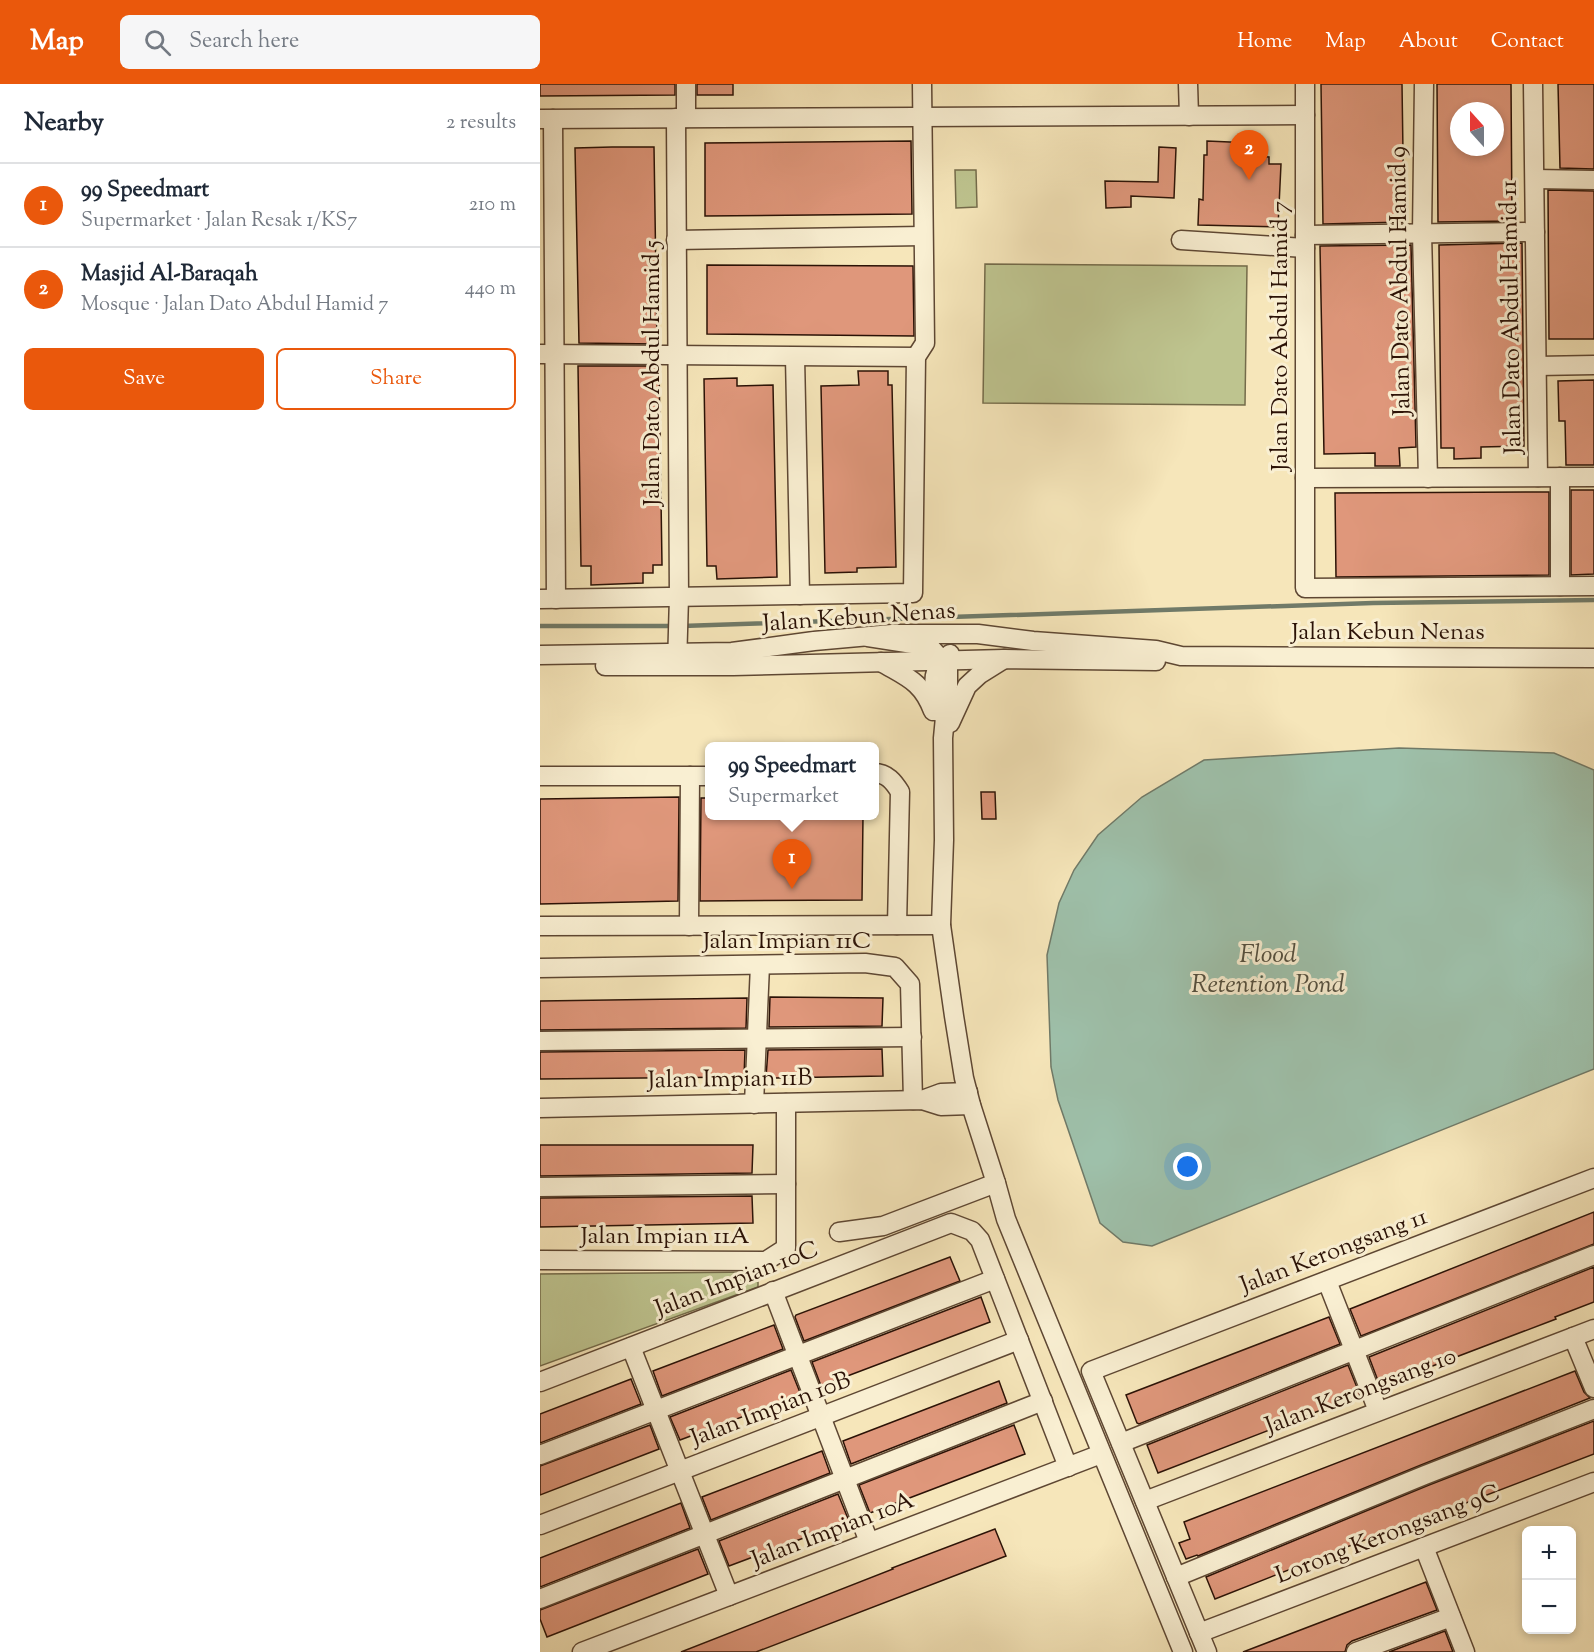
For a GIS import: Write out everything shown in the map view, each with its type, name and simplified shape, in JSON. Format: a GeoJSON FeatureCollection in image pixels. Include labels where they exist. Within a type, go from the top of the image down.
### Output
{"type":"FeatureCollection","features":[{"type":"Feature","properties":{"kind":"street","name":"Jalan Dato Abdul Hamid 5"},"geometry":{"type":"LineString","coordinates":[[677,660],[679,597],[676,240],[681,118],[686,84]]}},
{"type":"Feature","properties":{"kind":"street"},"geometry":{"type":"LineString","coordinates":[[922,84],[922,117],[924,343],[916,357],[913,593],[548,599],[546,119],[681,118],[922,117],[1188,116],[1305,115]]}},
{"type":"Feature","properties":{"kind":"street"},"geometry":{"type":"LineString","coordinates":[[1188,84],[1188,116]]}},
{"type":"Feature","properties":{"kind":"street","name":"Jalan Dato Abdul Hamid 7"},"geometry":{"type":"LineString","coordinates":[[1305,84],[1305,588],[1560,586]]}},
{"type":"Feature","properties":{"kind":"street","name":"Jalan Dato Abdul Hamid 9"},"geometry":{"type":"LineString","coordinates":[[1424,84],[1422,233],[1428,477]]}},
{"type":"Feature","properties":{"kind":"street","name":"Jalan Dato Abdul Hamid 11"},"geometry":{"type":"LineString","coordinates":[[1533,84],[1538,477]]}},
{"type":"Feature","properties":{"kind":"street"},"geometry":{"type":"LineString","coordinates":[[1535,179],[1594,180]]}},
{"type":"Feature","properties":{"kind":"street"},"geometry":{"type":"LineString","coordinates":[[1181,240],[1305,241],[1422,233],[1535,232]]}},
{"type":"Feature","properties":{"kind":"street"},"geometry":{"type":"LineString","coordinates":[[676,240],[923,236]]}},
{"type":"Feature","properties":{"kind":"street"},"geometry":{"type":"LineString","coordinates":[[547,354],[916,357]]}},
{"type":"Feature","properties":{"kind":"street"},"geometry":{"type":"LineString","coordinates":[[795,357],[800,595]]}},
{"type":"Feature","properties":{"kind":"street"},"geometry":{"type":"LineString","coordinates":[[1537,366],[1594,365]]}},
{"type":"Feature","properties":{"kind":"street"},"geometry":{"type":"LineString","coordinates":[[1560,477],[1560,586],[1594,586]]}},
{"type":"Feature","properties":{"kind":"street"},"geometry":{"type":"LineString","coordinates":[[1305,478],[1594,477]]}},
{"type":"Feature","properties":{"kind":"street"},"geometry":{"type":"LineString","coordinates":[[678,624],[685,641],[701,654]]}},
{"type":"Feature","properties":{"kind":"street"},"geometry":{"type":"LineString","coordinates":[[651,654],[672,641],[678,624]]}},
{"type":"Feature","properties":{"kind":"street","name":"Jalan Kebun Nenas"},"geometry":{"type":"LineString","coordinates":[[540,655],[651,654],[677,660],[701,654],[892,634],[978,634],[1033,641],[1156,650],[1181,656]]}},
{"type":"Feature","properties":{"kind":"street"},"geometry":{"type":"LineString","coordinates":[[868,637],[926,646],[931,648],[948,667],[943,738],[944,840],[941,926],[954,1016],[970,1099],[1006,1219],[1183,1652]]}},
{"type":"Feature","properties":{"kind":"street"},"geometry":{"type":"LineString","coordinates":[[943,660],[954,651],[973,644],[1033,641]]}},
{"type":"Feature","properties":{"kind":"street","name":"Jalan Kebun Nenas"},"geometry":{"type":"LineString","coordinates":[[540,666],[677,660],[881,662],[1004,659],[1154,662],[1181,656],[1594,658]]}},
{"type":"Feature","properties":{"kind":"street"},"geometry":{"type":"LineString","coordinates":[[943,738],[967,686],[980,674],[1004,659]]}},
{"type":"Feature","properties":{"kind":"street"},"geometry":{"type":"LineString","coordinates":[[881,662],[916,683],[925,693],[943,738]]}},
{"type":"Feature","properties":{"kind":"street"},"geometry":{"type":"LineString","coordinates":[[879,772],[894,781],[900,792],[897,925]]}},
{"type":"Feature","properties":{"kind":"street"},"geometry":{"type":"LineString","coordinates":[[540,776],[705,776]]}},
{"type":"Feature","properties":{"kind":"street"},"geometry":{"type":"LineString","coordinates":[[689,926],[690,776]]}},
{"type":"Feature","properties":{"kind":"street"},"geometry":{"type":"LineString","coordinates":[[540,926],[941,926]]}},
{"type":"Feature","properties":{"kind":"street","name":"Jalan Impian 11C"},"geometry":{"type":"LineString","coordinates":[[540,968],[866,963],[895,967],[910,984],[917,1100]]}},
{"type":"Feature","properties":{"kind":"street"},"geometry":{"type":"LineString","coordinates":[[754,1104],[760,965]]}},
{"type":"Feature","properties":{"kind":"street"},"geometry":{"type":"LineString","coordinates":[[540,1041],[912,1037]]}},
{"type":"Feature","properties":{"kind":"street","name":"Jalan Impian 11B"},"geometry":{"type":"LineString","coordinates":[[540,1108],[917,1100],[941,1093],[970,1099]]}},
{"type":"Feature","properties":{"kind":"street","name":"Jalan Impian 11A"},"geometry":{"type":"LineString","coordinates":[[540,1260],[766,1261],[786,1248],[786,1103]]}},
{"type":"Feature","properties":{"kind":"street","name":"Jalan Kerongsang 11"},"geometry":{"type":"LineString","coordinates":[[1121,1443],[1091,1371],[1594,1178]]}},
{"type":"Feature","properties":{"kind":"street"},"geometry":{"type":"LineString","coordinates":[[839,1232],[883,1226],[996,1183]]}},
{"type":"Feature","properties":{"kind":"street"},"geometry":{"type":"LineString","coordinates":[[540,1187],[786,1184]]}},
{"type":"Feature","properties":{"kind":"street","name":"Jalan Impian 10C"},"geometry":{"type":"LineString","coordinates":[[540,1382],[951,1223],[972,1231],[980,1240],[995,1279]]}},
{"type":"Feature","properties":{"kind":"street"},"geometry":{"type":"LineString","coordinates":[[1207,1652],[1121,1443],[1594,1255]]}},
{"type":"Feature","properties":{"kind":"street"},"geometry":{"type":"LineString","coordinates":[[540,1455],[995,1279],[1068,1467]]}},
{"type":"Feature","properties":{"kind":"street"},"geometry":{"type":"LineString","coordinates":[[1327,1281],[1378,1411]]}},
{"type":"Feature","properties":{"kind":"street"},"geometry":{"type":"LineString","coordinates":[[774,1291],[869,1542]]}},
{"type":"Feature","properties":{"kind":"street","name":"Jalan Kerongsang 10"},"geometry":{"type":"LineString","coordinates":[[1145,1501],[1594,1329]]}},
{"type":"Feature","properties":{"kind":"street"},"geometry":{"type":"LineString","coordinates":[[1573,1336],[1594,1388]]}},
{"type":"Feature","properties":{"kind":"street","name":"Jalan Impian 10B"},"geometry":{"type":"LineString","coordinates":[[540,1525],[1019,1340]]}},
{"type":"Feature","properties":{"kind":"street"},"geometry":{"type":"LineString","coordinates":[[631,1347],[729,1596]]}},
{"type":"Feature","properties":{"kind":"street"},"geometry":{"type":"LineString","coordinates":[[540,1599],[1042,1401]]}},
{"type":"Feature","properties":{"kind":"street"},"geometry":{"type":"LineString","coordinates":[[1176,1577],[1414,1479],[1594,1409]]}},
{"type":"Feature","properties":{"kind":"street","name":"Jalan Impian 10A"},"geometry":{"type":"LineString","coordinates":[[582,1652],[1101,1454]]}},
{"type":"Feature","properties":{"kind":"street","name":"Lorong Kerongsang 9C"},"geometry":{"type":"LineString","coordinates":[[1199,1633],[1594,1482]]}},
{"type":"Feature","properties":{"kind":"street"},"geometry":{"type":"LineString","coordinates":[[1424,1547],[1465,1652]]}},
{"type":"Feature","properties":{"kind":"street"},"geometry":{"type":"LineString","coordinates":[[1356,1652],[1451,1617]]}},
{"type":"Feature","properties":{"kind":"shaded area"},"geometry":{"type":"Polygon","coordinates":[[[955,170],[976,170],[977,207],[956,208],[955,170]]]}},
{"type":"Feature","properties":{"kind":"shaded area"},"geometry":{"type":"Polygon","coordinates":[[[985,264],[1247,266],[1245,405],[983,403],[985,264]]]}},
{"type":"Feature","properties":{"kind":"shaded area"},"geometry":{"type":"Polygon","coordinates":[[[758,1272],[758,1287],[540,1366],[540,1274],[758,1272]]]}},
{"type":"Feature","properties":{"kind":"water","name":"Flood Retention Pond"},"geometry":{"type":"Polygon","coordinates":[[[1399,748],[1554,753],[1594,770],[1594,1069],[1152,1246],[1123,1242],[1100,1223],[1058,1100],[1051,1067],[1047,955],[1059,903],[1074,870],[1098,835],[1142,797],[1204,760],[1399,748]]]}},
{"type":"Feature","properties":{"kind":"building"},"geometry":{"type":"Polygon","coordinates":[[[540,84],[675,84],[675,95],[540,96],[540,84]]]}},
{"type":"Feature","properties":{"kind":"building"},"geometry":{"type":"Polygon","coordinates":[[[697,84],[733,84],[733,95],[697,95],[697,84]]]}},
{"type":"Feature","properties":{"kind":"building"},"geometry":{"type":"Polygon","coordinates":[[[1321,84],[1402,84],[1404,222],[1323,224],[1321,84]]]}},
{"type":"Feature","properties":{"kind":"building"},"geometry":{"type":"Polygon","coordinates":[[[1437,84],[1511,84],[1512,221],[1438,222],[1437,84]]]}},
{"type":"Feature","properties":{"kind":"building"},"geometry":{"type":"Polygon","coordinates":[[[1558,84],[1594,84],[1594,169],[1560,168],[1558,84]]]}},
{"type":"Feature","properties":{"kind":"building"},"geometry":{"type":"Polygon","coordinates":[[[911,141],[912,214],[705,216],[705,143],[911,141]]]}},
{"type":"Feature","properties":{"kind":"building"},"geometry":{"type":"Polygon","coordinates":[[[1207,141],[1252,143],[1251,156],[1269,157],[1269,164],[1281,164],[1278,227],[1198,225],[1199,199],[1203,200],[1204,155],[1207,155],[1207,141]]]}},
{"type":"Feature","properties":{"kind":"building"},"geometry":{"type":"Polygon","coordinates":[[[654,147],[657,344],[579,343],[575,148],[654,147]]]}},
{"type":"Feature","properties":{"kind":"building"},"geometry":{"type":"Polygon","coordinates":[[[1159,147],[1176,148],[1174,198],[1131,196],[1131,207],[1106,208],[1105,181],[1158,182],[1159,147]]]}},
{"type":"Feature","properties":{"kind":"building"},"geometry":{"type":"Polygon","coordinates":[[[1548,190],[1594,191],[1594,339],[1549,339],[1548,190]]]}},
{"type":"Feature","properties":{"kind":"building"},"geometry":{"type":"Polygon","coordinates":[[[1522,243],[1524,446],[1481,447],[1481,458],[1454,459],[1454,448],[1441,448],[1439,245],[1522,243]]]}},
{"type":"Feature","properties":{"kind":"building"},"geometry":{"type":"Polygon","coordinates":[[[1411,245],[1416,447],[1399,448],[1400,466],[1375,466],[1375,453],[1324,454],[1320,246],[1411,245]]]}},
{"type":"Feature","properties":{"kind":"building"},"geometry":{"type":"Polygon","coordinates":[[[707,265],[913,266],[914,336],[707,334],[707,265]]]}},
{"type":"Feature","properties":{"kind":"building"},"geometry":{"type":"Polygon","coordinates":[[[578,366],[659,366],[662,565],[653,565],[653,573],[643,573],[643,583],[591,585],[591,566],[581,566],[578,366]]]}},
{"type":"Feature","properties":{"kind":"building"},"geometry":{"type":"Polygon","coordinates":[[[858,371],[888,371],[888,385],[892,385],[896,567],[857,568],[857,572],[825,573],[821,386],[859,385],[858,371]]]}},
{"type":"Feature","properties":{"kind":"building"},"geometry":{"type":"Polygon","coordinates":[[[737,378],[737,386],[773,385],[777,577],[717,579],[716,566],[707,566],[704,379],[737,378]]]}},
{"type":"Feature","properties":{"kind":"building"},"geometry":{"type":"Polygon","coordinates":[[[1594,380],[1594,465],[1566,465],[1565,421],[1559,421],[1558,381],[1594,380]]]}},
{"type":"Feature","properties":{"kind":"building"},"geometry":{"type":"Polygon","coordinates":[[[1571,490],[1594,490],[1594,574],[1571,575],[1571,490]]]}},
{"type":"Feature","properties":{"kind":"building"},"geometry":{"type":"Polygon","coordinates":[[[1549,492],[1549,575],[1336,577],[1335,493],[1549,492]]]}},
{"type":"Feature","properties":{"kind":"building"},"geometry":{"type":"Polygon","coordinates":[[[981,792],[995,792],[996,819],[982,819],[981,792]]]}},
{"type":"Feature","properties":{"kind":"building"},"geometry":{"type":"Polygon","coordinates":[[[679,797],[678,901],[540,904],[540,799],[679,797]]]}},
{"type":"Feature","properties":{"kind":"building"},"geometry":{"type":"Polygon","coordinates":[[[701,798],[705,798],[705,820],[863,820],[862,900],[700,901],[701,798]]]}},
{"type":"Feature","properties":{"kind":"building"},"geometry":{"type":"Polygon","coordinates":[[[770,997],[883,998],[882,1026],[769,1027],[770,997]]]}},
{"type":"Feature","properties":{"kind":"building"},"geometry":{"type":"Polygon","coordinates":[[[747,998],[746,1028],[540,1030],[540,1001],[747,998]]]}},
{"type":"Feature","properties":{"kind":"building"},"geometry":{"type":"Polygon","coordinates":[[[882,1049],[883,1076],[766,1077],[768,1050],[882,1049]]]}},
{"type":"Feature","properties":{"kind":"building"},"geometry":{"type":"Polygon","coordinates":[[[745,1050],[744,1077],[540,1079],[540,1052],[745,1050]]]}},
{"type":"Feature","properties":{"kind":"building"},"geometry":{"type":"Polygon","coordinates":[[[540,1145],[753,1145],[752,1173],[540,1176],[540,1145]]]}},
{"type":"Feature","properties":{"kind":"building"},"geometry":{"type":"Polygon","coordinates":[[[752,1196],[753,1223],[540,1227],[540,1198],[752,1196]]]}},
{"type":"Feature","properties":{"kind":"building"},"geometry":{"type":"Polygon","coordinates":[[[1594,1212],[1594,1244],[1361,1336],[1350,1309],[1594,1212]]]}},
{"type":"Feature","properties":{"kind":"building"},"geometry":{"type":"Polygon","coordinates":[[[950,1257],[960,1281],[804,1341],[796,1315],[950,1257]]]}},
{"type":"Feature","properties":{"kind":"building"},"geometry":{"type":"Polygon","coordinates":[[[1594,1267],[1594,1302],[1555,1317],[1556,1319],[1380,1386],[1369,1357],[1594,1267]]]}},
{"type":"Feature","properties":{"kind":"building"},"geometry":{"type":"Polygon","coordinates":[[[981,1297],[990,1322],[821,1386],[812,1362],[981,1297]]]}},
{"type":"Feature","properties":{"kind":"building"},"geometry":{"type":"Polygon","coordinates":[[[1329,1317],[1340,1344],[1137,1423],[1126,1395],[1329,1317]]]}},
{"type":"Feature","properties":{"kind":"building"},"geometry":{"type":"Polygon","coordinates":[[[774,1325],[783,1349],[662,1396],[653,1371],[774,1325]]]}},
{"type":"Feature","properties":{"kind":"building"},"geometry":{"type":"Polygon","coordinates":[[[1348,1365],[1360,1395],[1158,1473],[1147,1445],[1348,1365]]]}},
{"type":"Feature","properties":{"kind":"building"},"geometry":{"type":"Polygon","coordinates":[[[791,1370],[801,1395],[680,1440],[670,1417],[791,1370]]]}},
{"type":"Feature","properties":{"kind":"building"},"geometry":{"type":"Polygon","coordinates":[[[1575,1371],[1584,1392],[1590,1398],[1186,1559],[1179,1543],[1190,1539],[1184,1522],[1575,1371]]]}},
{"type":"Feature","properties":{"kind":"building"},"geometry":{"type":"Polygon","coordinates":[[[631,1379],[641,1404],[540,1443],[540,1414],[631,1379]]]}},
{"type":"Feature","properties":{"kind":"building"},"geometry":{"type":"Polygon","coordinates":[[[999,1381],[1007,1403],[851,1464],[843,1441],[999,1381]]]}},
{"type":"Feature","properties":{"kind":"building"},"geometry":{"type":"Polygon","coordinates":[[[1594,1421],[1594,1454],[1424,1519],[1423,1517],[1215,1599],[1206,1577],[1429,1485],[1594,1421]]]}},
{"type":"Feature","properties":{"kind":"building"},"geometry":{"type":"Polygon","coordinates":[[[650,1425],[659,1449],[540,1495],[540,1466],[650,1425]]]}},
{"type":"Feature","properties":{"kind":"building"},"geometry":{"type":"Polygon","coordinates":[[[1014,1425],[1025,1454],[870,1513],[859,1485],[1014,1425]]]}},
{"type":"Feature","properties":{"kind":"building"},"geometry":{"type":"Polygon","coordinates":[[[822,1451],[830,1473],[711,1520],[702,1497],[822,1451]]]}},
{"type":"Feature","properties":{"kind":"building"},"geometry":{"type":"Polygon","coordinates":[[[838,1494],[849,1521],[729,1566],[719,1541],[838,1494]]]}},
{"type":"Feature","properties":{"kind":"building"},"geometry":{"type":"Polygon","coordinates":[[[681,1503],[690,1528],[540,1587],[540,1558],[681,1503]]]}},
{"type":"Feature","properties":{"kind":"building"},"geometry":{"type":"Polygon","coordinates":[[[995,1529],[1006,1556],[756,1652],[681,1652],[892,1568],[995,1529]]]}},
{"type":"Feature","properties":{"kind":"building"},"geometry":{"type":"Polygon","coordinates":[[[698,1549],[708,1574],[547,1637],[540,1619],[540,1610],[698,1549]]]}},
{"type":"Feature","properties":{"kind":"building"},"geometry":{"type":"Polygon","coordinates":[[[1426,1582],[1437,1610],[1352,1641],[1347,1645],[1345,1652],[1243,1652],[1426,1582]]]}},
{"type":"Feature","properties":{"kind":"building"},"geometry":{"type":"Polygon","coordinates":[[[1445,1631],[1453,1652],[1389,1652],[1445,1631]]]}},
{"type":"Feature","properties":{"kind":"waterway"},"geometry":{"type":"LineString","coordinates":[[682,626],[1373,603],[1594,600]]}},
{"type":"Feature","properties":{"kind":"waterway"},"geometry":{"type":"LineString","coordinates":[[540,626],[674,626]]}},
{"type":"Feature","properties":{"kind":"place","name":"Masjid Al-Baraqah"},"geometry":{"type":"Point","coordinates":[1249,180]}},
{"type":"Feature","properties":{"kind":"place","name":"99 Speedmart"},"geometry":{"type":"Point","coordinates":[792,889]}}]}
